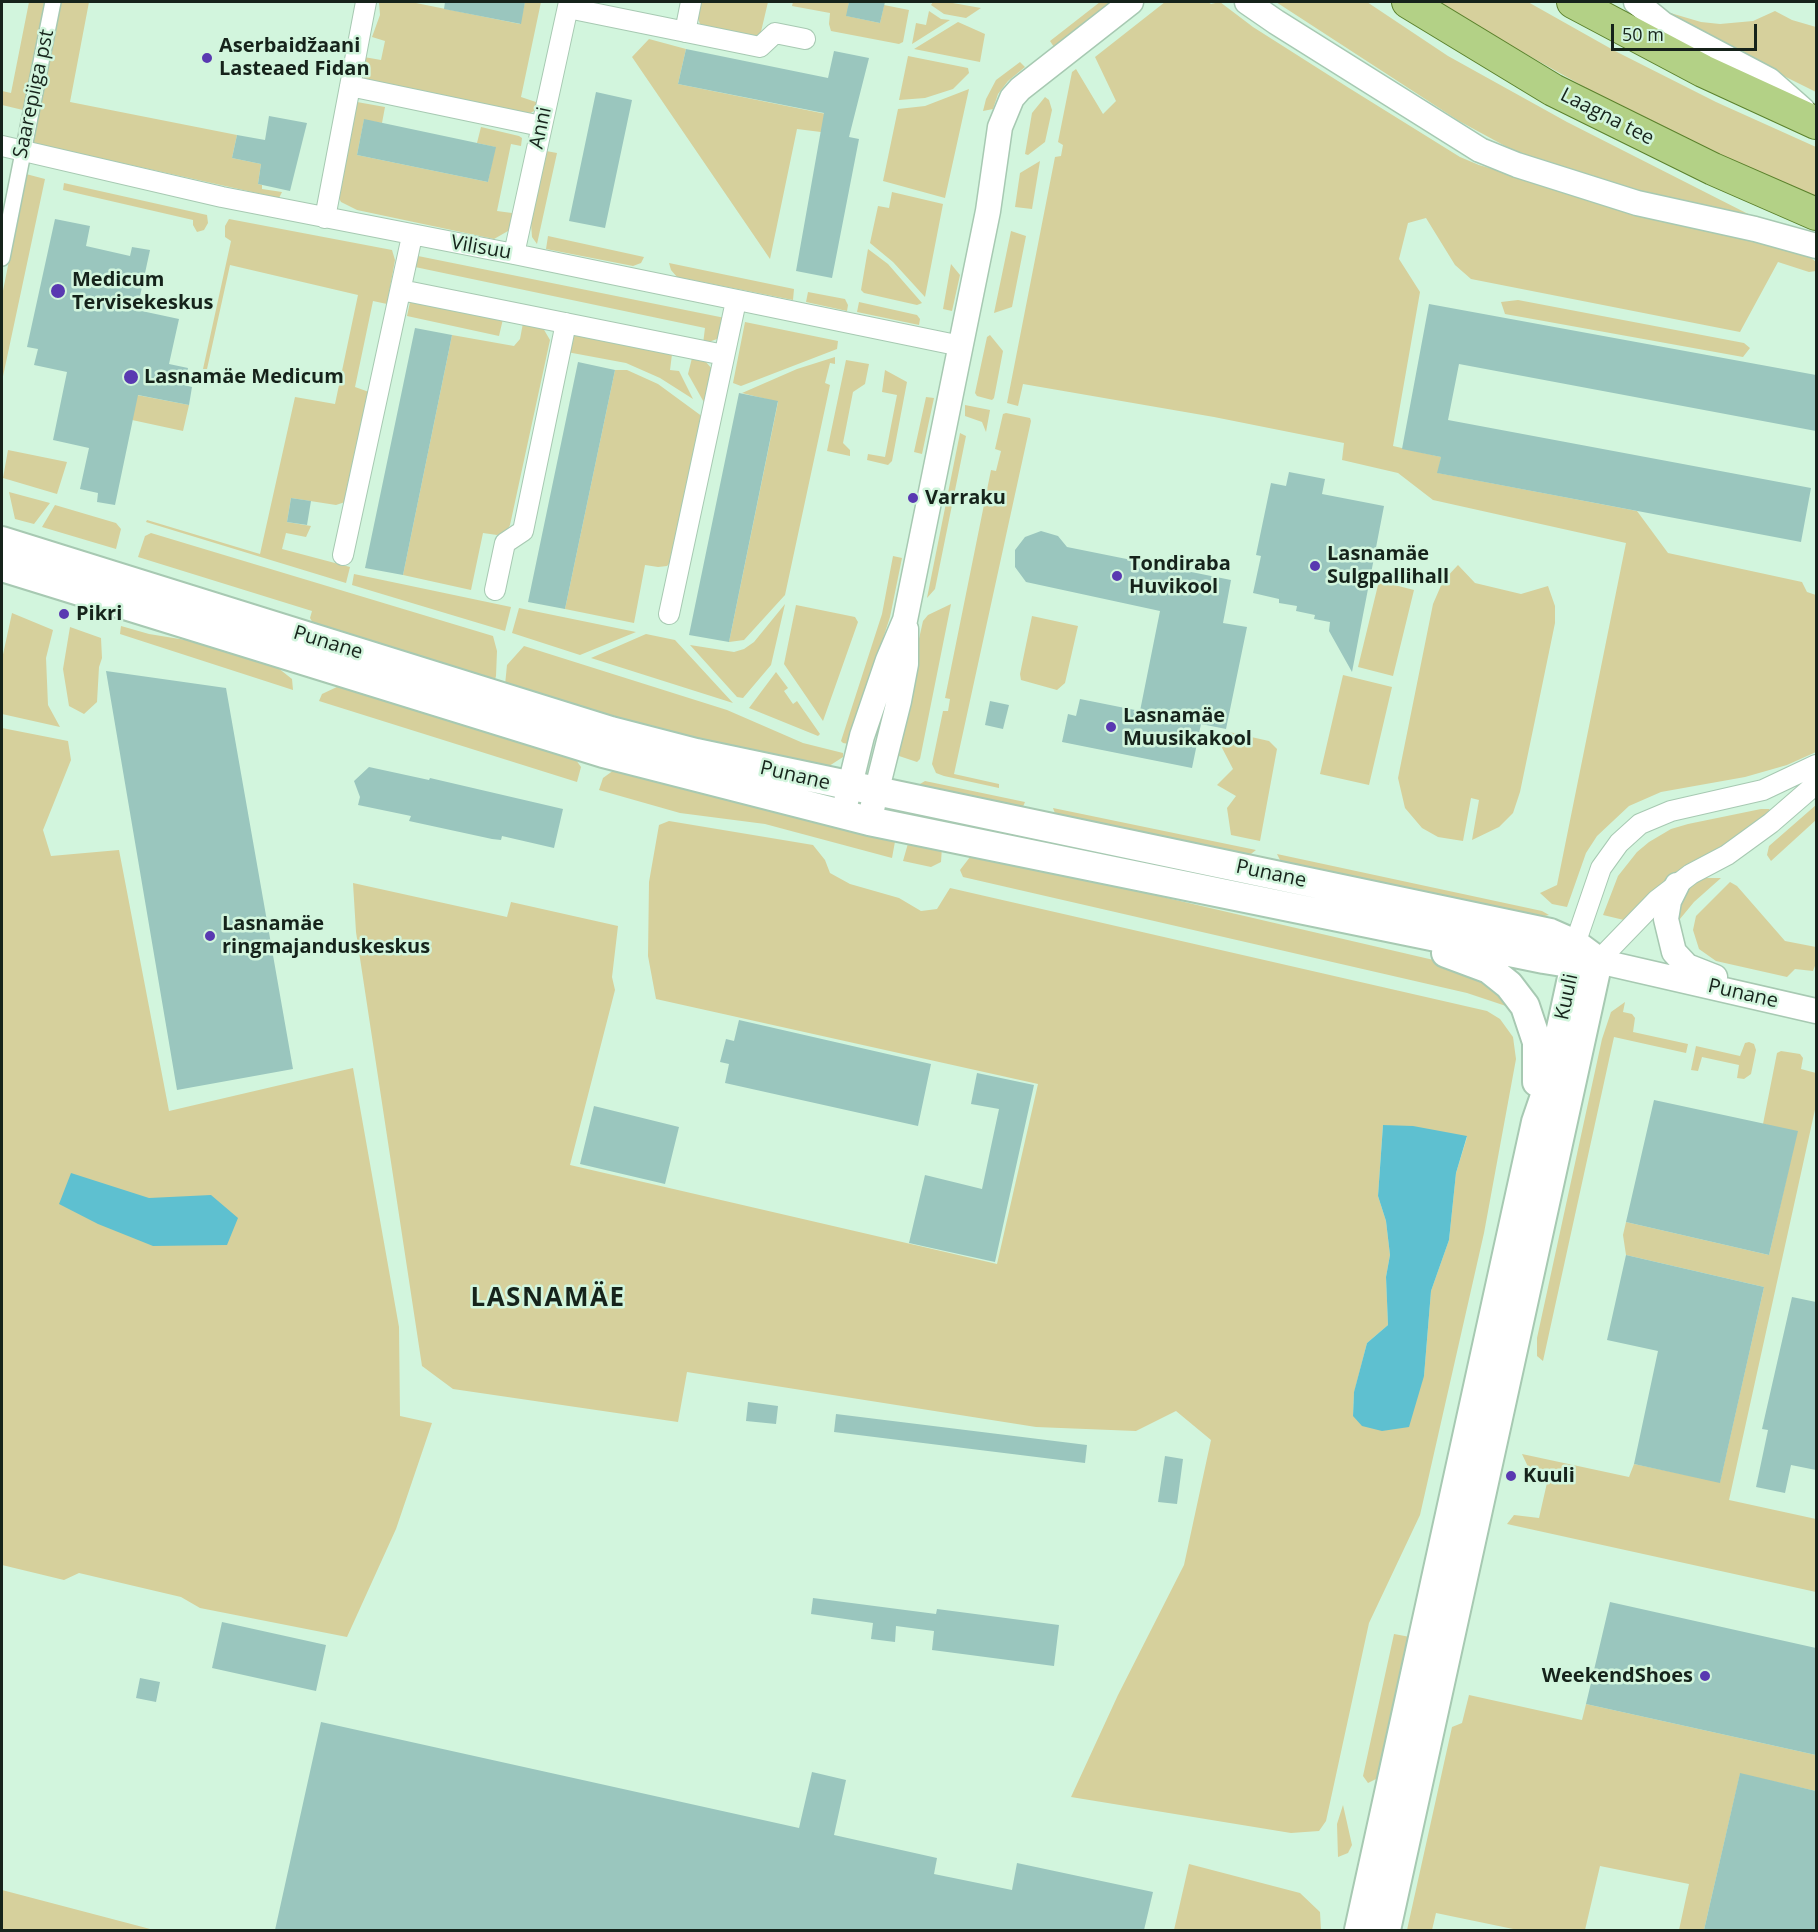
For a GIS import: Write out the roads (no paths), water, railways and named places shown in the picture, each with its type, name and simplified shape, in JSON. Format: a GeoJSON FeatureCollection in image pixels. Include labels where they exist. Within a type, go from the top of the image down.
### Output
{"type":"FeatureCollection","features":[{"type":"Feature","properties":{"kind":"main road","name":"Laagna tee"},"geometry":{"type":"LineString","coordinates":[[1408,2],[1553,90],[1713,169],[1816,213]]}},
{"type":"Feature","properties":{"kind":"main road"},"geometry":{"type":"LineString","coordinates":[[1573,2],[1703,71],[1816,122]]}},
{"type":"Feature","properties":{"kind":"main road","name":"Punane"},"geometry":{"type":"LineString","coordinates":[[2,541],[611,731],[696,753],[859,804],[1362,923],[1583,956]]}},
{"type":"Feature","properties":{"kind":"main road","name":"Punane"},"geometry":{"type":"LineString","coordinates":[[2,567],[603,753],[859,804],[1550,933],[1583,956]]}},
{"type":"Feature","properties":{"kind":"main road"},"geometry":{"type":"LineString","coordinates":[[1362,923],[1464,958],[1489,969],[1509,985],[1525,1006],[1537,1042],[1539,1061],[1536,1122]]}},
{"type":"Feature","properties":{"kind":"main road","name":"Kuuli"},"geometry":{"type":"LineString","coordinates":[[1359,1930],[1536,1122],[1583,956]]}},
{"type":"Feature","properties":{"kind":"main road","name":"Kuuli"},"geometry":{"type":"LineString","coordinates":[[1386,1930],[1583,956]]}},
{"type":"Feature","properties":{"kind":"street","name":"Saarepiiga pst"},"geometry":{"type":"LineString","coordinates":[[2,258],[53,2]]}},
{"type":"Feature","properties":{"kind":"street"},"geometry":{"type":"LineString","coordinates":[[325,219],[366,2]]}},
{"type":"Feature","properties":{"kind":"street"},"geometry":{"type":"LineString","coordinates":[[685,32],[691,2]]}},
{"type":"Feature","properties":{"kind":"street"},"geometry":{"type":"LineString","coordinates":[[859,804],[862,736],[905,620],[988,211],[997,143],[1012,98],[1036,75],[1131,2]]}},
{"type":"Feature","properties":{"kind":"street"},"geometry":{"type":"LineString","coordinates":[[1247,2],[1480,150],[1517,165],[1637,204],[1755,229],[1816,246]]}},
{"type":"Feature","properties":{"kind":"street"},"geometry":{"type":"LineString","coordinates":[[1636,2],[1663,24],[1769,80],[1816,122]]}},
{"type":"Feature","properties":{"kind":"street"},"geometry":{"type":"LineString","coordinates":[[568,5],[760,47],[775,33],[805,39]]}},
{"type":"Feature","properties":{"kind":"street","name":"Anni"},"geometry":{"type":"LineString","coordinates":[[514,254],[568,5]]}},
{"type":"Feature","properties":{"kind":"street"},"geometry":{"type":"LineString","coordinates":[[350,86],[542,126]]}},
{"type":"Feature","properties":{"kind":"street","name":"Vilisuu"},"geometry":{"type":"LineString","coordinates":[[2,146],[325,219],[514,254],[961,346]]}},
{"type":"Feature","properties":{"kind":"street"},"geometry":{"type":"LineString","coordinates":[[343,555],[412,236]]}},
{"type":"Feature","properties":{"kind":"street"},"geometry":{"type":"LineString","coordinates":[[401,290],[724,356]]}},
{"type":"Feature","properties":{"kind":"street"},"geometry":{"type":"LineString","coordinates":[[669,614],[736,301]]}},
{"type":"Feature","properties":{"kind":"street"},"geometry":{"type":"LineString","coordinates":[[495,590],[505,543],[524,531],[566,323]]}},
{"type":"Feature","properties":{"kind":"street","name":"Kuuli"},"geometry":{"type":"LineString","coordinates":[[1583,956],[1601,868],[1619,843],[1640,824],[1671,811],[1763,790],[1816,765]]}},
{"type":"Feature","properties":{"kind":"street","name":"Kuuli"},"geometry":{"type":"LineString","coordinates":[[1583,956],[1677,885],[1727,855],[1771,823],[1816,784]]}},
{"type":"Feature","properties":{"kind":"street"},"geometry":{"type":"LineString","coordinates":[[1677,885],[1669,901],[1666,919],[1674,952],[1687,966],[1703,974],[1779,1002]]}},
{"type":"Feature","properties":{"kind":"street","name":"Punane"},"geometry":{"type":"LineString","coordinates":[[1583,956],[1816,1011]]}},
{"type":"Feature","properties":{"kind":"water"},"geometry":{"type":"Polygon","coordinates":[[[1383,1125],[1413,1126],[1467,1136],[1456,1173],[1449,1240],[1431,1291],[1424,1376],[1409,1427],[1382,1431],[1362,1426],[1353,1416],[1354,1392],[1367,1343],[1388,1325],[1386,1277],[1390,1255],[1386,1221],[1378,1196],[1383,1125]]]}},
{"type":"Feature","properties":{"kind":"water"},"geometry":{"type":"Polygon","coordinates":[[[71,1173],[149,1198],[211,1195],[238,1218],[227,1245],[153,1246],[98,1224],[59,1204],[71,1173]]]}},
{"type":"Feature","properties":{"kind":"place","name":"Aserbaidžaani Lasteaed Fidan"},"geometry":{"type":"Point","coordinates":[207,58]}},
{"type":"Feature","properties":{"kind":"place","name":"Medicum Tervisekeskus"},"geometry":{"type":"Point","coordinates":[58,291]}},
{"type":"Feature","properties":{"kind":"place","name":"Lasnamäe Medicum"},"geometry":{"type":"Point","coordinates":[131,377]}},
{"type":"Feature","properties":{"kind":"place","name":"Varraku"},"geometry":{"type":"Point","coordinates":[913,498]}},
{"type":"Feature","properties":{"kind":"place","name":"Lasnamäe Sulgpallihall"},"geometry":{"type":"Point","coordinates":[1315,566]}},
{"type":"Feature","properties":{"kind":"place","name":"Tondiraba Huvikool"},"geometry":{"type":"Point","coordinates":[1117,576]}},
{"type":"Feature","properties":{"kind":"place","name":"Pikri"},"geometry":{"type":"Point","coordinates":[64,614]}},
{"type":"Feature","properties":{"kind":"place","name":"Lasnamäe Muusikakool"},"geometry":{"type":"Point","coordinates":[1111,727]}},
{"type":"Feature","properties":{"kind":"place","name":"Lasnamäe ringmajanduskeskus"},"geometry":{"type":"Point","coordinates":[210,936]}},
{"type":"Feature","properties":{"kind":"place","name":"Kuuli"},"geometry":{"type":"Point","coordinates":[1511,1476]}},
{"type":"Feature","properties":{"kind":"place","name":"WeekendShoes"},"geometry":{"type":"Point","coordinates":[1705,1676]}},
{"type":"Feature","properties":{"kind":"district","name":"LASNAMÄE"},"geometry":{"type":"Point","coordinates":[548,1299]}}]}
